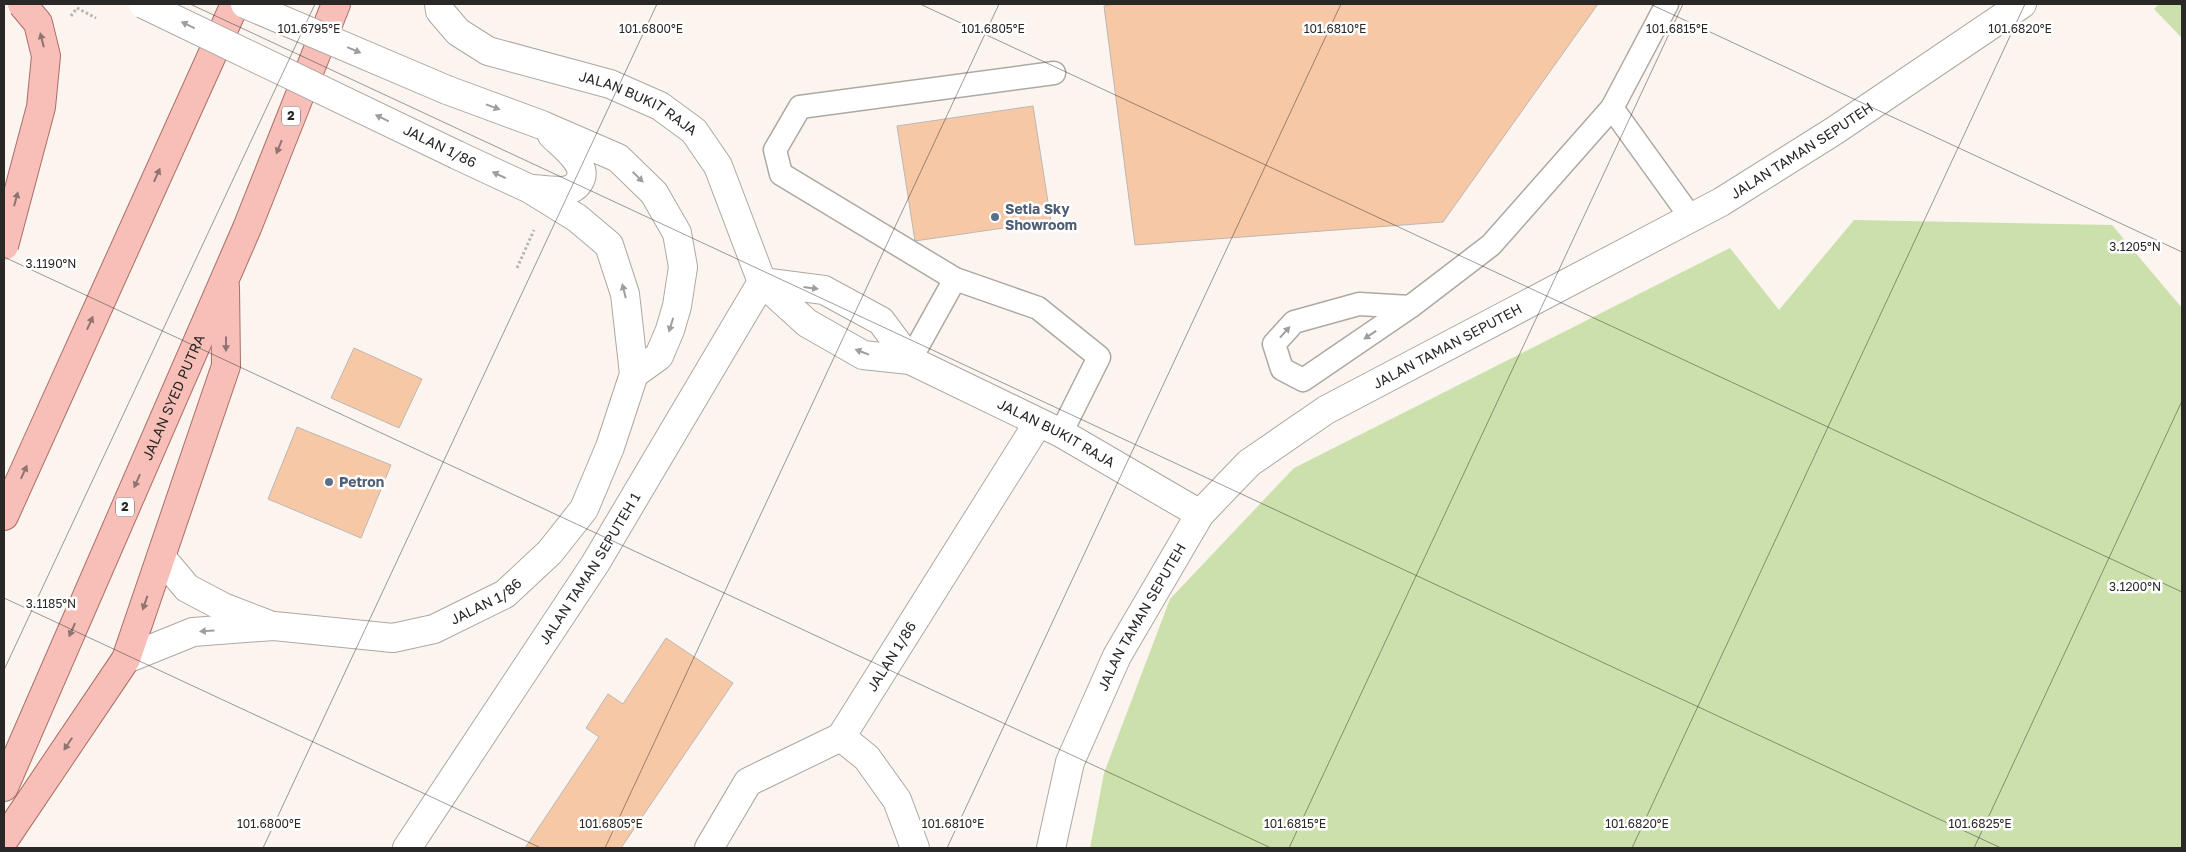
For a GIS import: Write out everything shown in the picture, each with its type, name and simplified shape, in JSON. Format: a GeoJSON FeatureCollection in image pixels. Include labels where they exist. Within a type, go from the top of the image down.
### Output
{"type":"FeatureCollection","features":[{"type":"Feature","properties":{"kind":"main road"},"geometry":{"type":"LineString","coordinates":[[4,246],[41,107],[46,56],[38,22],[22,4]]}},
{"type":"Feature","properties":{"kind":"main road"},"geometry":{"type":"LineString","coordinates":[[4,516],[234,4]]}},
{"type":"Feature","properties":{"kind":"main road","name":"JALAN SYED PUTRA"},"geometry":{"type":"LineString","coordinates":[[4,787],[247,228],[336,4]]}},
{"type":"Feature","properties":{"kind":"main road"},"geometry":{"type":"LineString","coordinates":[[4,840],[126,659],[226,366],[225,278]]}},
{"type":"Feature","properties":{"kind":"street","name":"JALAN 1/86"},"geometry":{"type":"LineString","coordinates":[[126,659],[193,632],[274,626],[392,638],[434,629],[505,594],[550,552],[584,509],[610,447],[634,374],[625,294],[609,245],[577,218],[530,189],[143,4]]}},
{"type":"Feature","properties":{"kind":"street"},"geometry":{"type":"LineString","coordinates":[[245,4],[447,90],[542,125],[618,158],[654,193],[677,233],[683,267],[677,306],[660,356],[634,374]]}},
{"type":"Feature","properties":{"kind":"street","name":"JALAN BUKIT RAJA"},"geometry":{"type":"LineString","coordinates":[[439,4],[440,11],[458,32],[488,51],[610,84],[660,106],[694,131],[718,166],[762,282],[807,323],[863,354],[910,360],[1049,428],[1200,514]]}},
{"type":"Feature","properties":{"kind":"street","name":"JALAN TAMAN SEPUTEH"},"geometry":{"type":"LineString","coordinates":[[1051,848],[1070,762],[1117,656],[1200,514],[1249,463],[1326,410],[1692,219],[1784,163],[2022,4]]}},
{"type":"Feature","properties":{"kind":"street"},"geometry":{"type":"LineString","coordinates":[[530,189],[565,191],[576,187],[581,179],[582,169],[577,160],[542,125]]}},
{"type":"Feature","properties":{"kind":"street","name":"JALAN BUKIT RAJA"},"geometry":{"type":"LineString","coordinates":[[762,282],[824,290],[881,321],[910,360]]}},
{"type":"Feature","properties":{"kind":"street","name":"JALAN TAMAN SEPUTEH 1"},"geometry":{"type":"LineString","coordinates":[[407,848],[595,564],[762,282]]}},
{"type":"Feature","properties":{"kind":"street","name":"JALAN 1/86"},"geometry":{"type":"LineString","coordinates":[[841,738],[1049,428]]}},
{"type":"Feature","properties":{"kind":"street","name":"JALAN 1/86"},"geometry":{"type":"LineString","coordinates":[[161,556],[187,588],[223,607],[274,626]]}},
{"type":"Feature","properties":{"kind":"street"},"geometry":{"type":"LineString","coordinates":[[709,848],[748,782],[841,738],[867,758],[897,800],[915,848]]}},
{"type":"Feature","properties":{"kind":"lane"},"geometry":{"type":"LineString","coordinates":[[1410,307],[1359,304],[1294,322],[1274,344],[1282,369],[1303,380],[1410,307],[1491,245],[1612,108],[1667,4]]}},
{"type":"Feature","properties":{"kind":"lane"},"geometry":{"type":"LineString","coordinates":[[1049,428],[1099,357],[1038,308],[955,279],[781,174],[775,150],[800,107],[1054,73]]}},
{"type":"Feature","properties":{"kind":"lane"},"geometry":{"type":"LineString","coordinates":[[1612,108],[1692,219]]}},
{"type":"Feature","properties":{"kind":"lane"},"geometry":{"type":"LineString","coordinates":[[910,360],[955,279]]}},
{"type":"Feature","properties":{"kind":"path"},"geometry":{"type":"LineString","coordinates":[[71,16],[76,8],[96,18]]}},
{"type":"Feature","properties":{"kind":"path"},"geometry":{"type":"LineString","coordinates":[[517,268],[536,226]]}},
{"type":"Feature","properties":{"kind":"green space"},"geometry":{"type":"Polygon","coordinates":[[[2159,4],[2182,4],[2182,38],[2154,9],[2159,4]]]}},
{"type":"Feature","properties":{"kind":"green space"},"geometry":{"type":"Polygon","coordinates":[[[1854,220],[2112,225],[2182,308],[2182,848],[1090,848],[1104,773],[1170,599],[1294,468],[1730,248],[1779,310],[1854,220]]]}},
{"type":"Feature","properties":{"kind":"building"},"geometry":{"type":"Polygon","coordinates":[[[1114,4],[1598,4],[1443,222],[1135,245],[1104,6],[1114,4]]]}},
{"type":"Feature","properties":{"kind":"building"},"geometry":{"type":"Polygon","coordinates":[[[1033,106],[1051,221],[915,241],[897,126],[1033,106]]]}},
{"type":"Feature","properties":{"kind":"building"},"geometry":{"type":"Polygon","coordinates":[[[354,348],[422,379],[399,428],[331,398],[354,348]]]}},
{"type":"Feature","properties":{"kind":"building","name":"Petron"},"geometry":{"type":"Polygon","coordinates":[[[297,427],[391,465],[361,538],[268,499],[297,427]]]}},
{"type":"Feature","properties":{"kind":"building"},"geometry":{"type":"Polygon","coordinates":[[[666,638],[733,683],[621,848],[525,848],[599,737],[586,728],[608,694],[623,704],[666,638]]]}},
{"type":"Feature","properties":{"kind":"place","name":"Setia Sky Showroom"},"geometry":{"type":"Point","coordinates":[995,217]}},
{"type":"Feature","properties":{"kind":"place","name":"Petron"},"geometry":{"type":"Point","coordinates":[329,482]}}]}
